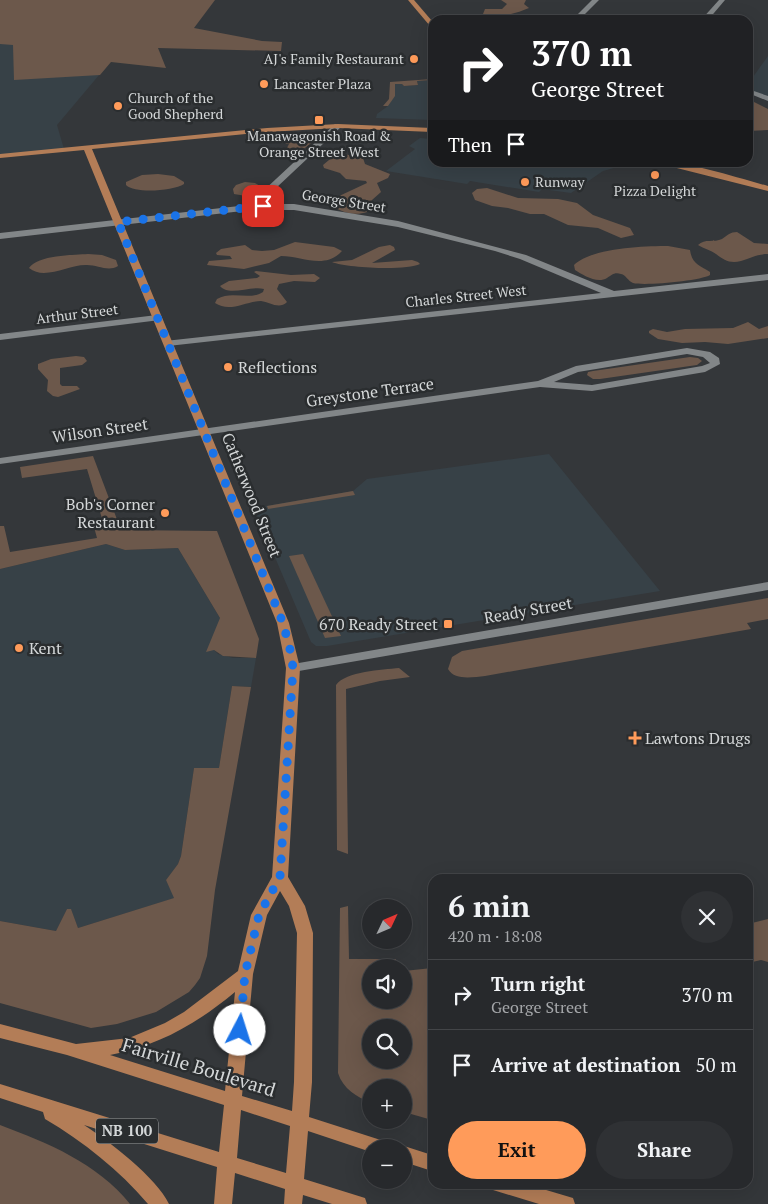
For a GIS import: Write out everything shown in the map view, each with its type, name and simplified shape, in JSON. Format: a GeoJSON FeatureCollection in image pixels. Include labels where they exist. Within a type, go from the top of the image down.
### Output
{"type":"FeatureCollection","features":[{"type":"Feature","properties":{"kind":"main road"},"geometry":{"type":"LineString","coordinates":[[411,0],[428,20]]}},
{"type":"Feature","properties":{"kind":"main road"},"geometry":{"type":"LineString","coordinates":[[0,156],[223,133],[338,126],[428,130]]}},
{"type":"Feature","properties":{"kind":"main road","name":"Catherwood Street"},"geometry":{"type":"LineString","coordinates":[[87,147],[283,623],[293,668],[280,877],[259,915],[245,974],[223,1204]]}},
{"type":"Feature","properties":{"kind":"main road"},"geometry":{"type":"LineString","coordinates":[[680,167],[768,189]]}},
{"type":"Feature","properties":{"kind":"main road"},"geometry":{"type":"LineString","coordinates":[[280,877],[297,906],[306,933],[303,1082],[293,1204]]}},
{"type":"Feature","properties":{"kind":"main road"},"geometry":{"type":"LineString","coordinates":[[67,1048],[92,1050],[110,1047],[138,1041],[167,1031],[191,1018],[245,974]]}},
{"type":"Feature","properties":{"kind":"main road","name":"Fairville Boulevard"},"geometry":{"type":"LineString","coordinates":[[0,1031],[67,1048],[362,1141]]}},
{"type":"Feature","properties":{"kind":"main road","name":"NB 100"},"geometry":{"type":"LineString","coordinates":[[0,1091],[358,1204]]}},
{"type":"Feature","properties":{"kind":"main road"},"geometry":{"type":"LineString","coordinates":[[27,1100],[69,1123],[94,1140],[129,1171],[160,1204]]}},
{"type":"Feature","properties":{"kind":"main road"},"geometry":{"type":"LineString","coordinates":[[412,1157],[428,1162]]}},
{"type":"Feature","properties":{"kind":"main road"},"geometry":{"type":"LineString","coordinates":[[516,1189],[566,1204]]}},
{"type":"Feature","properties":{"kind":"street"},"geometry":{"type":"LineString","coordinates":[[580,15],[596,0]]}},
{"type":"Feature","properties":{"kind":"street"},"geometry":{"type":"LineString","coordinates":[[708,15],[722,0]]}},
{"type":"Feature","properties":{"kind":"street"},"geometry":{"type":"LineString","coordinates":[[753,93],[768,99]]}},
{"type":"Feature","properties":{"kind":"street"},"geometry":{"type":"LineString","coordinates":[[251,207],[338,126]]}},
{"type":"Feature","properties":{"kind":"street","name":"George Street"},"geometry":{"type":"LineString","coordinates":[[0,236],[251,207],[294,207],[412,227],[516,254],[613,294]]}},
{"type":"Feature","properties":{"kind":"street","name":"Charles Street West"},"geometry":{"type":"LineString","coordinates":[[168,343],[768,277]]}},
{"type":"Feature","properties":{"kind":"street","name":"Arthur Street"},"geometry":{"type":"LineString","coordinates":[[0,337],[157,318]]}},
{"type":"Feature","properties":{"kind":"street","name":"Greystone Terrace"},"geometry":{"type":"LineString","coordinates":[[204,432],[540,384],[592,388],[705,369],[715,364],[715,360],[706,354],[687,351],[576,369],[540,384]]}},
{"type":"Feature","properties":{"kind":"street","name":"Wilson Street"},"geometry":{"type":"LineString","coordinates":[[0,461],[204,432]]}},
{"type":"Feature","properties":{"kind":"street","name":"Ready Street"},"geometry":{"type":"LineString","coordinates":[[293,668],[768,586]]}},
{"type":"Feature","properties":{"kind":"shaded area"},"geometry":{"type":"Polygon","coordinates":[[[0,0],[215,0],[194,28],[262,41],[282,42],[281,51],[158,48],[166,68],[111,62],[100,75],[14,80],[13,45],[0,44],[0,0]]]}},
{"type":"Feature","properties":{"kind":"shaded area"},"geometry":{"type":"Polygon","coordinates":[[[501,0],[526,0],[524,4],[529,8],[506,15],[483,14],[485,9],[502,9],[507,4],[501,0]]]}},
{"type":"Feature","properties":{"kind":"shaded area"},"geometry":{"type":"Polygon","coordinates":[[[0,44],[13,44],[110,62],[57,125],[64,149],[0,156],[0,44]]]}},
{"type":"Feature","properties":{"kind":"shaded area"},"geometry":{"type":"Polygon","coordinates":[[[768,56],[768,99],[753,93],[753,77],[768,56]]]}},
{"type":"Feature","properties":{"kind":"shaded area"},"geometry":{"type":"Polygon","coordinates":[[[428,79],[417,81],[418,85],[404,86],[402,84],[395,84],[395,96],[388,106],[383,106],[389,99],[390,82],[428,79]]]}},
{"type":"Feature","properties":{"kind":"shaded area"},"geometry":{"type":"Polygon","coordinates":[[[428,80],[428,120],[376,118],[377,114],[388,106],[395,94],[395,84],[402,84],[404,86],[418,85],[417,81],[428,80]]]}},
{"type":"Feature","properties":{"kind":"shaded area"},"geometry":{"type":"Polygon","coordinates":[[[753,102],[768,109],[768,130],[753,131],[753,102]]]}},
{"type":"Feature","properties":{"kind":"shaded area"},"geometry":{"type":"Polygon","coordinates":[[[295,132],[314,141],[297,154],[285,152],[289,144],[267,139],[281,133],[295,132]]]}},
{"type":"Feature","properties":{"kind":"shaded area"},"geometry":{"type":"Polygon","coordinates":[[[420,138],[428,139],[428,167],[617,167],[603,171],[571,193],[542,189],[539,192],[470,181],[467,184],[386,171],[415,149],[409,146],[420,138]]]}},
{"type":"Feature","properties":{"kind":"shaded area"},"geometry":{"type":"Polygon","coordinates":[[[344,154],[363,158],[365,164],[390,174],[388,178],[377,183],[381,192],[372,200],[367,212],[349,213],[333,206],[332,202],[337,197],[367,183],[366,181],[346,179],[340,173],[324,168],[323,165],[335,155],[344,154]]]}},
{"type":"Feature","properties":{"kind":"shaded area"},"geometry":{"type":"Polygon","coordinates":[[[142,175],[174,176],[184,182],[184,184],[172,188],[154,190],[137,190],[126,185],[126,182],[142,175]]]}},
{"type":"Feature","properties":{"kind":"shaded area"},"geometry":{"type":"Polygon","coordinates":[[[245,182],[255,183],[260,186],[259,190],[246,196],[234,194],[233,189],[236,185],[245,182]]]}},
{"type":"Feature","properties":{"kind":"shaded area"},"geometry":{"type":"Polygon","coordinates":[[[487,188],[518,198],[558,199],[577,203],[593,215],[630,228],[634,235],[621,238],[598,228],[568,225],[544,214],[530,214],[492,206],[475,200],[472,193],[477,189],[487,188]]]}},
{"type":"Feature","properties":{"kind":"shaded area"},"geometry":{"type":"Polygon","coordinates":[[[737,232],[754,243],[768,244],[768,254],[730,262],[698,245],[722,239],[731,233],[737,232]]]}},
{"type":"Feature","properties":{"kind":"shaded area"},"geometry":{"type":"Polygon","coordinates":[[[295,242],[334,247],[342,251],[328,260],[313,261],[281,256],[269,263],[244,269],[207,265],[209,261],[232,259],[230,256],[217,255],[216,253],[221,249],[245,245],[252,250],[274,250],[295,242]]]}},
{"type":"Feature","properties":{"kind":"shaded area"},"geometry":{"type":"Polygon","coordinates":[[[390,245],[395,250],[372,263],[412,260],[420,264],[376,268],[350,266],[332,262],[352,260],[379,247],[390,245]]]}},
{"type":"Feature","properties":{"kind":"shaded area"},"geometry":{"type":"Polygon","coordinates":[[[668,246],[690,250],[694,261],[710,272],[710,275],[684,281],[639,284],[633,283],[619,273],[599,280],[590,278],[575,270],[574,265],[592,255],[618,249],[668,246]]]}},
{"type":"Feature","properties":{"kind":"shaded area"},"geometry":{"type":"Polygon","coordinates":[[[88,254],[102,255],[116,260],[118,266],[107,268],[80,265],[42,273],[35,272],[29,268],[40,260],[48,258],[88,254]]]}},
{"type":"Feature","properties":{"kind":"shaded area"},"geometry":{"type":"Polygon","coordinates":[[[254,272],[291,275],[314,274],[320,278],[315,282],[294,281],[279,284],[277,289],[287,302],[281,305],[255,301],[226,307],[215,303],[217,299],[223,296],[252,296],[263,292],[264,289],[259,288],[229,291],[220,286],[229,281],[257,278],[260,276],[254,272]]]}},
{"type":"Feature","properties":{"kind":"shaded area"},"geometry":{"type":"Polygon","coordinates":[[[748,322],[759,329],[768,326],[768,338],[728,344],[682,343],[658,339],[649,333],[653,329],[667,332],[685,329],[733,328],[748,322]]]}},
{"type":"Feature","properties":{"kind":"shaded area"},"geometry":{"type":"Polygon","coordinates":[[[84,357],[87,361],[82,365],[60,368],[60,384],[62,386],[77,386],[80,389],[58,397],[53,396],[47,391],[48,380],[38,369],[38,364],[51,359],[84,357]]]}},
{"type":"Feature","properties":{"kind":"shaded area"},"geometry":{"type":"Polygon","coordinates":[[[690,357],[698,358],[702,361],[697,365],[600,379],[593,379],[587,375],[588,372],[593,371],[690,357]]]}},
{"type":"Feature","properties":{"kind":"shaded area"},"geometry":{"type":"Polygon","coordinates":[[[549,454],[660,591],[327,646],[316,646],[311,642],[254,508],[353,491],[367,479],[549,454]]]}},
{"type":"Feature","properties":{"kind":"shaded area"},"geometry":{"type":"Polygon","coordinates":[[[93,456],[121,530],[217,531],[259,639],[256,658],[223,656],[214,650],[206,652],[220,618],[178,548],[125,550],[106,544],[0,569],[0,526],[4,526],[10,552],[97,538],[94,527],[104,525],[87,469],[22,478],[20,467],[93,456]]]}},
{"type":"Feature","properties":{"kind":"shaded area"},"geometry":{"type":"Polygon","coordinates":[[[353,491],[355,495],[268,509],[267,506],[353,491]]]}},
{"type":"Feature","properties":{"kind":"shaded area"},"geometry":{"type":"Polygon","coordinates":[[[106,544],[125,550],[178,548],[220,618],[214,650],[218,654],[233,658],[256,658],[251,687],[232,686],[219,768],[194,768],[181,856],[178,864],[166,880],[175,898],[78,928],[71,910],[67,909],[56,931],[0,921],[0,569],[106,544]]]}},
{"type":"Feature","properties":{"kind":"shaded area"},"geometry":{"type":"Polygon","coordinates":[[[303,554],[341,636],[325,638],[289,556],[303,554]]]}},
{"type":"Feature","properties":{"kind":"shaded area"},"geometry":{"type":"Polygon","coordinates":[[[768,598],[768,619],[747,623],[751,629],[485,676],[460,677],[451,673],[448,669],[452,657],[462,651],[768,598]]]}},
{"type":"Feature","properties":{"kind":"shaded area"},"geometry":{"type":"Polygon","coordinates":[[[399,668],[410,677],[380,681],[346,689],[348,854],[337,850],[336,685],[341,680],[356,674],[399,668]]]}},
{"type":"Feature","properties":{"kind":"shaded area"},"geometry":{"type":"Polygon","coordinates":[[[232,686],[251,687],[215,890],[207,956],[200,978],[195,985],[189,992],[156,1012],[117,1024],[91,1028],[0,1003],[0,921],[56,931],[67,909],[71,909],[78,928],[174,898],[166,880],[178,864],[181,856],[194,768],[219,768],[232,686]]]}},
{"type":"Feature","properties":{"kind":"shaded area"},"geometry":{"type":"Polygon","coordinates":[[[348,906],[349,959],[362,959],[362,1009],[412,1009],[412,970],[428,968],[428,1119],[412,1114],[412,1079],[362,1079],[362,1098],[351,1092],[340,1079],[338,1073],[340,908],[348,906]]]}},
{"type":"Feature","properties":{"kind":"shaded area"},"geometry":{"type":"Polygon","coordinates":[[[768,919],[768,962],[761,960],[753,962],[753,923],[768,919]]]}},
{"type":"Feature","properties":{"kind":"shaded area"},"geometry":{"type":"Polygon","coordinates":[[[0,1125],[36,1139],[71,1156],[103,1177],[130,1204],[0,1204],[0,1125]]]}},
{"type":"Feature","properties":{"kind":"place","name":"AJ's Family Restaurant"},"geometry":{"type":"Point","coordinates":[414,59]}},
{"type":"Feature","properties":{"kind":"place","name":"Lancaster Plaza"},"geometry":{"type":"Point","coordinates":[264,84]}},
{"type":"Feature","properties":{"kind":"place","name":"Church of the Good Shepherd"},"geometry":{"type":"Point","coordinates":[118,106]}},
{"type":"Feature","properties":{"kind":"place","name":"Manawagonish Road & Orange Street West"},"geometry":{"type":"Point","coordinates":[319,120]}},
{"type":"Feature","properties":{"kind":"place","name":"Pizza Delight"},"geometry":{"type":"Point","coordinates":[655,175]}},
{"type":"Feature","properties":{"kind":"place","name":"Runway"},"geometry":{"type":"Point","coordinates":[525,182]}},
{"type":"Feature","properties":{"kind":"place","name":"Reflections"},"geometry":{"type":"Point","coordinates":[228,367]}},
{"type":"Feature","properties":{"kind":"place","name":"Bob's Corner Restaurant"},"geometry":{"type":"Point","coordinates":[165,513]}},
{"type":"Feature","properties":{"kind":"place","name":"670 Ready Street"},"geometry":{"type":"Point","coordinates":[448,624]}},
{"type":"Feature","properties":{"kind":"place","name":"Kent"},"geometry":{"type":"Point","coordinates":[19,648]}},
{"type":"Feature","properties":{"kind":"place","name":"Lawtons Drugs"},"geometry":{"type":"Point","coordinates":[635,738]}},
{"type":"Feature","properties":{"kind":"route"},"geometry":{"type":"LineString","coordinates":[[240,1030],[245,974],[259,915],[280,877],[293,668],[291,653],[283,623],[118,222],[263,206]]}}]}
